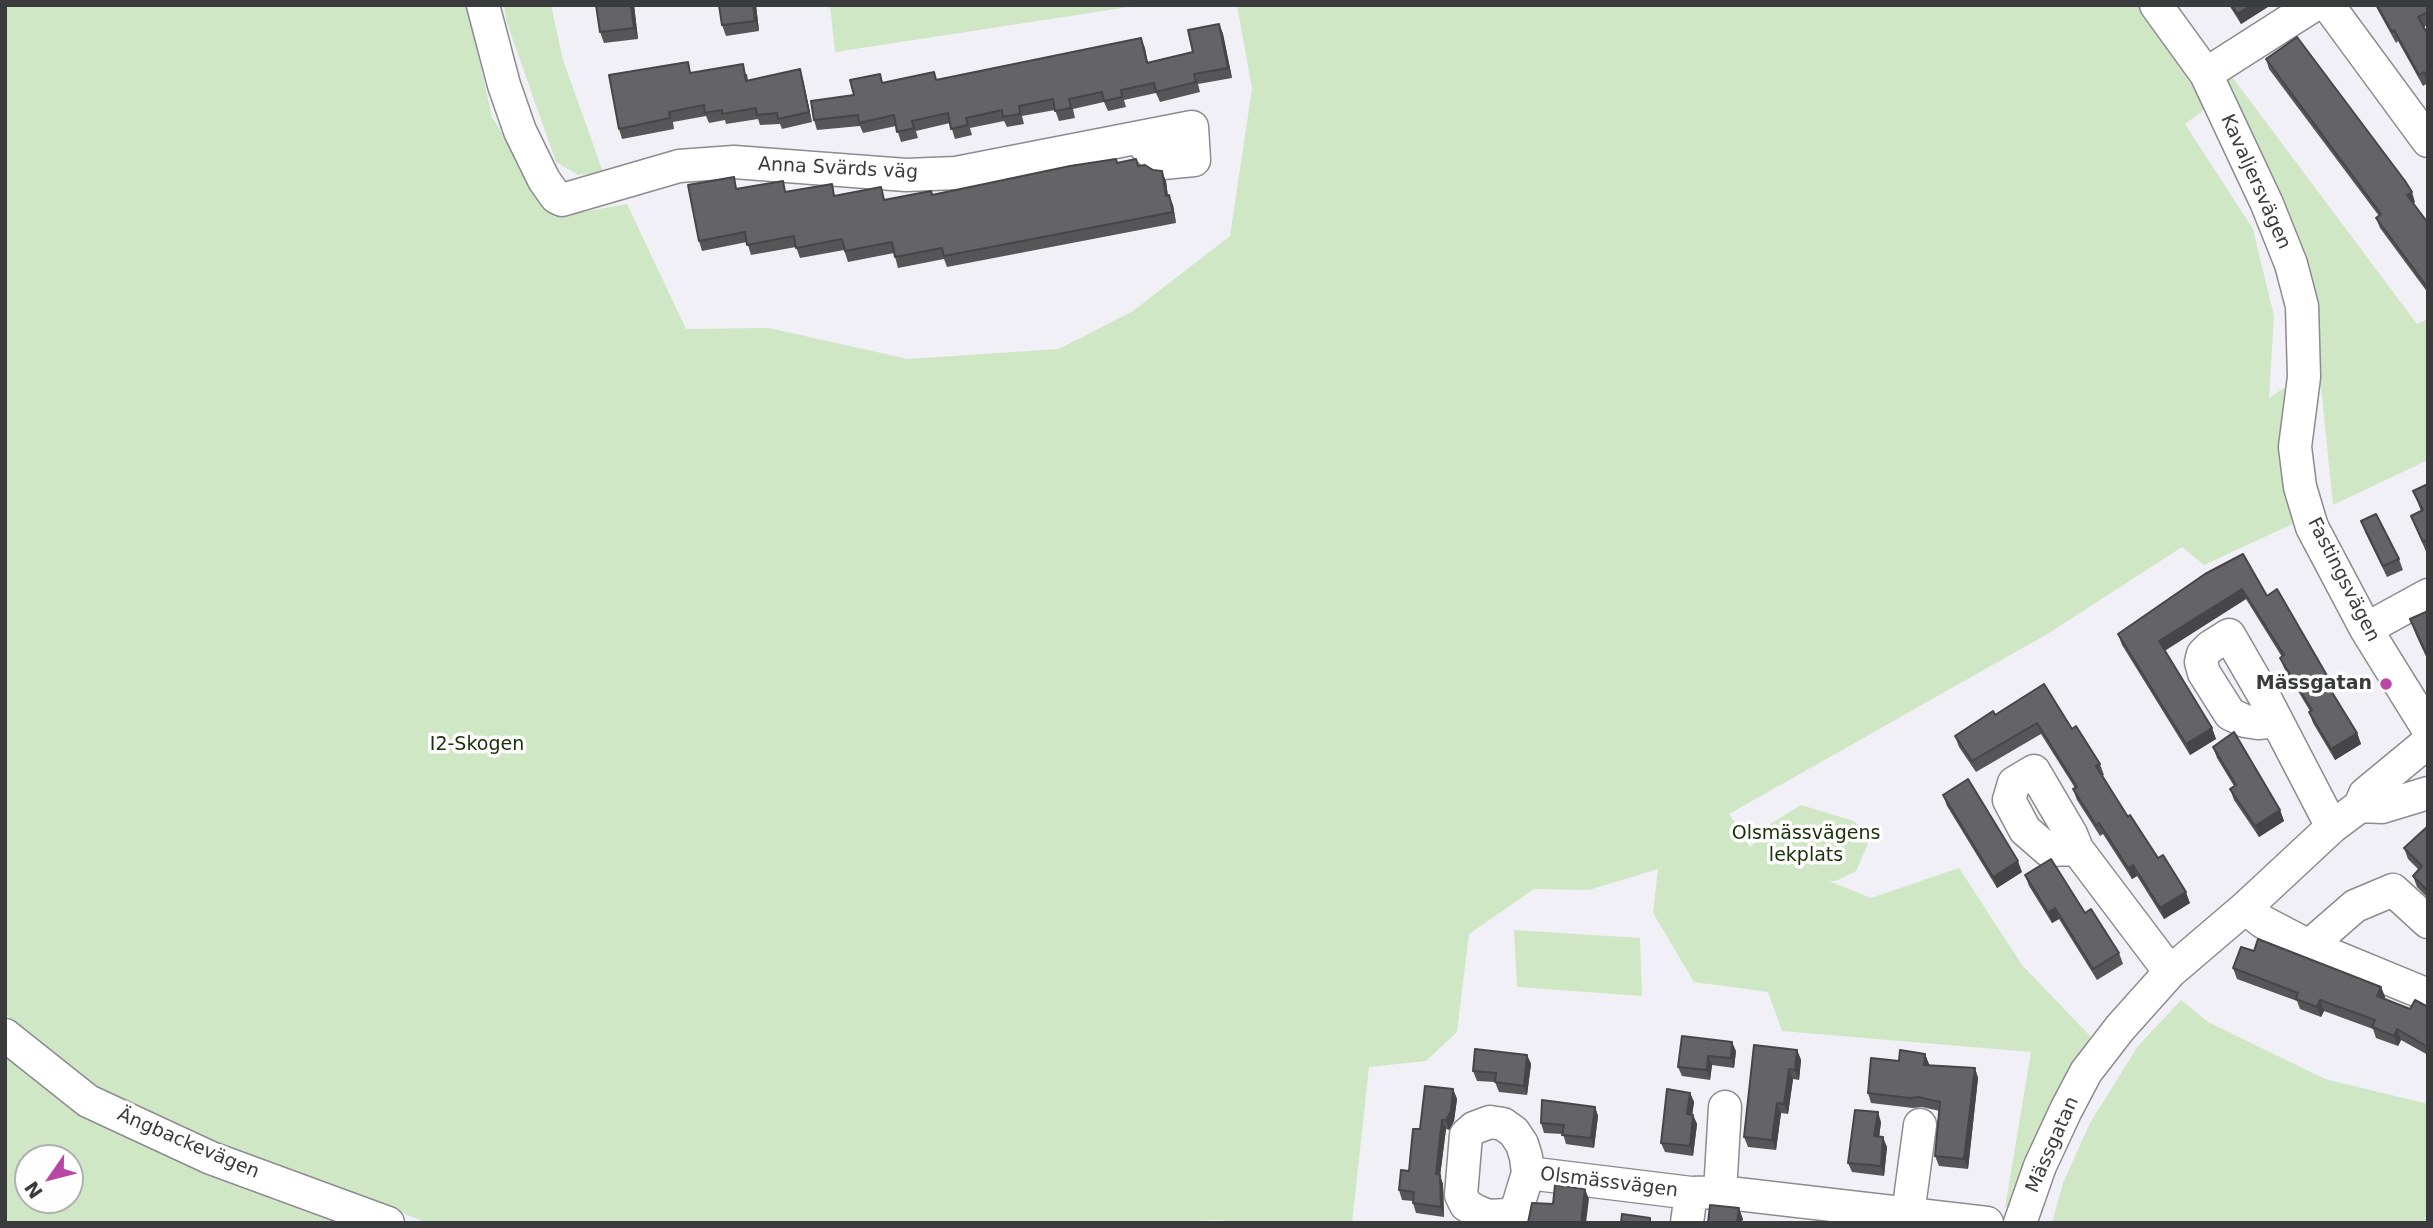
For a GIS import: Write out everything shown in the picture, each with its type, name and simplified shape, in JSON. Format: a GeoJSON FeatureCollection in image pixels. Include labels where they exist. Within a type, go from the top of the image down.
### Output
{"type":"FeatureCollection","features":[{"type":"Feature","properties":{"kind":"street","name":"Anna Svärds väg"},"geometry":{"type":"LineString","coordinates":[[483,5],[504,85],[520,131],[544,180],[556,197],[562,200],[666,169],[720,163],[906,176],[956,173],[1144,137]]}},
{"type":"Feature","properties":{"kind":"street","name":"Kavaljersvägen"},"geometry":{"type":"LineString","coordinates":[[2157,5],[2206,74],[2267,204],[2291,264],[2302,306],[2304,377]]}},
{"type":"Feature","properties":{"kind":"street"},"geometry":{"type":"LineString","coordinates":[[2206,74],[2314,5]]}},
{"type":"Feature","properties":{"kind":"street"},"geometry":{"type":"LineString","coordinates":[[2328,5],[2428,141]]}},
{"type":"Feature","properties":{"kind":"street","name":"Fastingsvägen"},"geometry":{"type":"LineString","coordinates":[[2304,377],[2295,447],[2300,487],[2312,527],[2366,629],[2428,729]]}},
{"type":"Feature","properties":{"kind":"street"},"geometry":{"type":"LineString","coordinates":[[2366,629],[2428,595]]}},
{"type":"Feature","properties":{"kind":"street"},"geometry":{"type":"LineString","coordinates":[[2276,721],[2332,827]]}},
{"type":"Feature","properties":{"kind":"street","name":"Mässgatan"},"geometry":{"type":"LineString","coordinates":[[2020,1223],[2040,1166],[2086,1072],[2120,1028],[2170,972],[2245,908],[2332,827],[2360,806],[2365,794],[2428,742]]}},
{"type":"Feature","properties":{"kind":"street"},"geometry":{"type":"LineString","coordinates":[[2360,806],[2382,807],[2428,793]]}},
{"type":"Feature","properties":{"kind":"street"},"geometry":{"type":"LineString","coordinates":[[2077,849],[2170,972]]}},
{"type":"Feature","properties":{"kind":"street"},"geometry":{"type":"LineString","coordinates":[[2309,946],[2355,906],[2393,890],[2428,922]]}},
{"type":"Feature","properties":{"kind":"street"},"geometry":{"type":"LineString","coordinates":[[2245,908],[2263,922],[2309,946],[2428,995]]}},
{"type":"Feature","properties":{"kind":"street","name":"Ängbackevägen"},"geometry":{"type":"LineString","coordinates":[[5,1035],[88,1101],[211,1158],[387,1223]]}},
{"type":"Feature","properties":{"kind":"street"},"geometry":{"type":"LineString","coordinates":[[1699,1202],[1725,1107]]}},
{"type":"Feature","properties":{"kind":"street"},"geometry":{"type":"LineString","coordinates":[[1896,1216],[1920,1125]]}},
{"type":"Feature","properties":{"kind":"street","name":"Olsmässvägen"},"geometry":{"type":"LineString","coordinates":[[1528,1173],[1699,1202],[1987,1223]]}},
{"type":"Feature","properties":{"kind":"green space","name":"I2-Skogen"},"geometry":{"type":"Polygon","coordinates":[[[5,5],[467,5],[492,117],[555,217],[627,204],[686,329],[769,328],[908,359],[1059,349],[1133,311],[1230,236],[1252,89],[1237,5],[2139,5],[2209,106],[2185,124],[2253,229],[2274,316],[2269,398],[2287,386],[2301,520],[2204,565],[2182,547],[2049,633],[1729,814],[1750,847],[1757,841],[1754,834],[1801,805],[1854,821],[1871,837],[1856,871],[1836,881],[1829,881],[1871,898],[1959,868],[2022,965],[2092,1038],[2052,1116],[2021,1196],[2005,1208],[2031,1052],[1782,1031],[1768,992],[1694,982],[1653,913],[1658,869],[1589,890],[1534,889],[1469,934],[1457,1032],[1426,1061],[1369,1067],[1352,1223],[1247,1223],[1218,1220],[1152,1223],[428,1223],[204,1138],[94,1089],[5,1014],[5,5]]]}},
{"type":"Feature","properties":{"kind":"green space"},"geometry":{"type":"Polygon","coordinates":[[[504,5],[551,5],[563,60],[603,172],[578,175],[556,162],[506,20],[504,5]]]}},
{"type":"Feature","properties":{"kind":"green space"},"geometry":{"type":"Polygon","coordinates":[[[830,5],[1142,5],[835,52],[830,5]]]}},
{"type":"Feature","properties":{"kind":"green space"},"geometry":{"type":"Polygon","coordinates":[[[2230,74],[2417,324],[2428,319],[2428,460],[2333,505],[2314,318],[2220,83],[2230,74]]]}},
{"type":"Feature","properties":{"kind":"green space"},"geometry":{"type":"Polygon","coordinates":[[[1514,930],[1640,938],[1642,996],[1517,987],[1514,930]]]}},
{"type":"Feature","properties":{"kind":"green space"},"geometry":{"type":"Polygon","coordinates":[[[2181,1000],[2208,1022],[2325,1079],[2428,1104],[2428,1223],[2052,1223],[2063,1183],[2090,1123],[2138,1046],[2181,1000]]]}},
{"type":"Feature","properties":{"kind":"green space"},"geometry":{"type":"Polygon","coordinates":[[[5,1054],[85,1118],[209,1171],[350,1223],[5,1223],[5,1054]]]}},
{"type":"Feature","properties":{"kind":"building"},"geometry":{"type":"Polygon","coordinates":[[[596,5],[631,5],[634,28],[600,32],[596,5]]]}},
{"type":"Feature","properties":{"kind":"building"},"geometry":{"type":"Polygon","coordinates":[[[719,5],[753,5],[755,21],[722,25],[719,5]]]}},
{"type":"Feature","properties":{"kind":"building"},"geometry":{"type":"Polygon","coordinates":[[[2232,5],[2252,5],[2237,14],[2232,5]]]}},
{"type":"Feature","properties":{"kind":"building"},"geometry":{"type":"Polygon","coordinates":[[[2377,5],[2428,5],[2428,12],[2418,17],[2428,35],[2428,78],[2424,72],[2419,75],[2377,5]]]}},
{"type":"Feature","properties":{"kind":"building"},"geometry":{"type":"Polygon","coordinates":[[[1219,24],[1228,68],[1194,74],[1196,82],[1156,92],[1154,83],[1121,90],[1122,97],[1104,101],[1102,92],[1069,99],[1071,108],[1055,111],[1053,99],[1019,106],[1020,114],[1003,117],[1002,110],[966,118],[968,125],[951,129],[948,113],[912,121],[914,128],[897,132],[894,115],[859,123],[858,115],[814,120],[811,101],[854,95],[850,80],[880,74],[882,83],[934,72],[936,80],[1141,38],[1147,63],[1193,52],[1188,30],[1219,24]]]}},
{"type":"Feature","properties":{"kind":"building"},"geometry":{"type":"Polygon","coordinates":[[[2297,37],[2412,192],[2407,195],[2428,223],[2428,288],[2376,218],[2381,214],[2266,59],[2297,37]]]}},
{"type":"Feature","properties":{"kind":"building"},"geometry":{"type":"Polygon","coordinates":[[[688,62],[690,73],[743,64],[746,81],[800,69],[809,112],[778,119],[777,113],[757,115],[756,108],[722,114],[722,110],[705,113],[704,105],[669,112],[670,118],[619,129],[609,75],[688,62]]]}},
{"type":"Feature","properties":{"kind":"building"},"geometry":{"type":"Polygon","coordinates":[[[1116,159],[1117,163],[1136,159],[1138,166],[1145,165],[1162,171],[1166,196],[1169,195],[1173,212],[944,256],[942,248],[895,257],[892,242],[845,251],[842,239],[796,248],[794,236],[747,245],[745,232],[699,241],[688,185],[734,177],[736,189],[783,181],[785,192],[832,184],[834,196],[881,187],[884,200],[931,191],[932,195],[1116,159]]]}},
{"type":"Feature","properties":{"kind":"building"},"geometry":{"type":"Polygon","coordinates":[[[2428,484],[2428,539],[2423,542],[2411,516],[2423,510],[2413,491],[2428,484]]]}},
{"type":"Feature","properties":{"kind":"building"},"geometry":{"type":"Polygon","coordinates":[[[2376,514],[2399,559],[2383,566],[2361,521],[2376,514]]]}},
{"type":"Feature","properties":{"kind":"building"},"geometry":{"type":"Polygon","coordinates":[[[2243,554],[2267,596],[2277,589],[2329,679],[2325,681],[2357,733],[2331,749],[2309,712],[2312,710],[2280,658],[2284,655],[2242,589],[2159,641],[2212,728],[2186,744],[2118,634],[2205,574],[2243,554]]]}},
{"type":"Feature","properties":{"kind":"building"},"geometry":{"type":"Polygon","coordinates":[[[2428,611],[2428,657],[2410,619],[2428,611]]]}},
{"type":"Feature","properties":{"kind":"building"},"geometry":{"type":"Polygon","coordinates":[[[2044,684],[2072,729],[2076,726],[2100,764],[2096,766],[2128,817],[2130,815],[2158,858],[2163,855],[2186,892],[2160,908],[2133,865],[2128,868],[2099,823],[2096,825],[2073,789],[2077,787],[2037,723],[1972,761],[1955,736],[1993,711],[1995,715],[2044,684]]]}},
{"type":"Feature","properties":{"kind":"building"},"geometry":{"type":"Polygon","coordinates":[[[2234,732],[2280,810],[2255,826],[2230,789],[2236,785],[2213,747],[2234,732]]]}},
{"type":"Feature","properties":{"kind":"building"},"geometry":{"type":"Polygon","coordinates":[[[1968,779],[2018,861],[1993,877],[1943,795],[1968,779]]]}},
{"type":"Feature","properties":{"kind":"building"},"geometry":{"type":"Polygon","coordinates":[[[2428,826],[2428,891],[2413,876],[2422,866],[2404,848],[2428,826]]]}},
{"type":"Feature","properties":{"kind":"building"},"geometry":{"type":"Polygon","coordinates":[[[2051,859],[2085,913],[2091,909],[2119,953],[2093,969],[2055,908],[2048,912],[2025,875],[2051,859]]]}},
{"type":"Feature","properties":{"kind":"building"},"geometry":{"type":"Polygon","coordinates":[[[2258,939],[2381,987],[2377,996],[2410,1009],[2415,1000],[2428,1007],[2428,1047],[2397,1029],[2394,1036],[2372,1027],[2375,1020],[2320,1000],[2317,1007],[2296,999],[2298,993],[2233,968],[2241,947],[2254,951],[2258,939]]]}},
{"type":"Feature","properties":{"kind":"building"},"geometry":{"type":"Polygon","coordinates":[[[1682,1036],[1732,1042],[1731,1058],[1708,1056],[1707,1070],[1678,1067],[1682,1036]]]}},
{"type":"Feature","properties":{"kind":"building"},"geometry":{"type":"Polygon","coordinates":[[[1754,1045],[1797,1050],[1795,1070],[1789,1069],[1784,1104],[1777,1103],[1772,1140],[1744,1137],[1754,1045]]]}},
{"type":"Feature","properties":{"kind":"building"},"geometry":{"type":"Polygon","coordinates":[[[1475,1049],[1527,1055],[1524,1086],[1495,1082],[1496,1073],[1473,1071],[1475,1049]]]}},
{"type":"Feature","properties":{"kind":"building"},"geometry":{"type":"Polygon","coordinates":[[[1900,1050],[1925,1054],[1924,1065],[1975,1068],[1964,1159],[1935,1156],[1940,1102],[1918,1097],[1868,1093],[1871,1058],[1899,1061],[1900,1050]]]}},
{"type":"Feature","properties":{"kind":"building"},"geometry":{"type":"Polygon","coordinates":[[[1425,1086],[1453,1089],[1451,1111],[1446,1120],[1442,1120],[1436,1174],[1440,1175],[1441,1207],[1413,1203],[1414,1192],[1399,1190],[1401,1170],[1409,1171],[1413,1129],[1420,1129],[1425,1086]]]}},
{"type":"Feature","properties":{"kind":"building"},"geometry":{"type":"Polygon","coordinates":[[[1667,1089],[1690,1093],[1687,1114],[1693,1115],[1690,1146],[1661,1143],[1667,1089]]]}},
{"type":"Feature","properties":{"kind":"building"},"geometry":{"type":"Polygon","coordinates":[[[1542,1100],[1595,1107],[1591,1138],[1562,1135],[1564,1125],[1541,1123],[1542,1100]]]}},
{"type":"Feature","properties":{"kind":"building"},"geometry":{"type":"Polygon","coordinates":[[[1855,1110],[1878,1112],[1874,1136],[1883,1137],[1881,1166],[1848,1163],[1855,1110]]]}},
{"type":"Feature","properties":{"kind":"building"},"geometry":{"type":"Polygon","coordinates":[[[1555,1185],[1585,1189],[1581,1223],[1528,1223],[1532,1203],[1553,1204],[1555,1185]]]}},
{"type":"Feature","properties":{"kind":"building"},"geometry":{"type":"Polygon","coordinates":[[[1710,1205],[1739,1208],[1737,1223],[1708,1223],[1710,1205]]]}},
{"type":"Feature","properties":{"kind":"building"},"geometry":{"type":"Polygon","coordinates":[[[1622,1214],[1650,1218],[1650,1223],[1621,1223],[1622,1214]]]}},
{"type":"Feature","properties":{"kind":"place","name":"Mässgatan"},"geometry":{"type":"Point","coordinates":[2386,684]}},
{"type":"Feature","properties":{"kind":"park label","name":"Olsmässvägens lekplats"},"geometry":{"type":"Point","coordinates":[1806,845]}}]}
